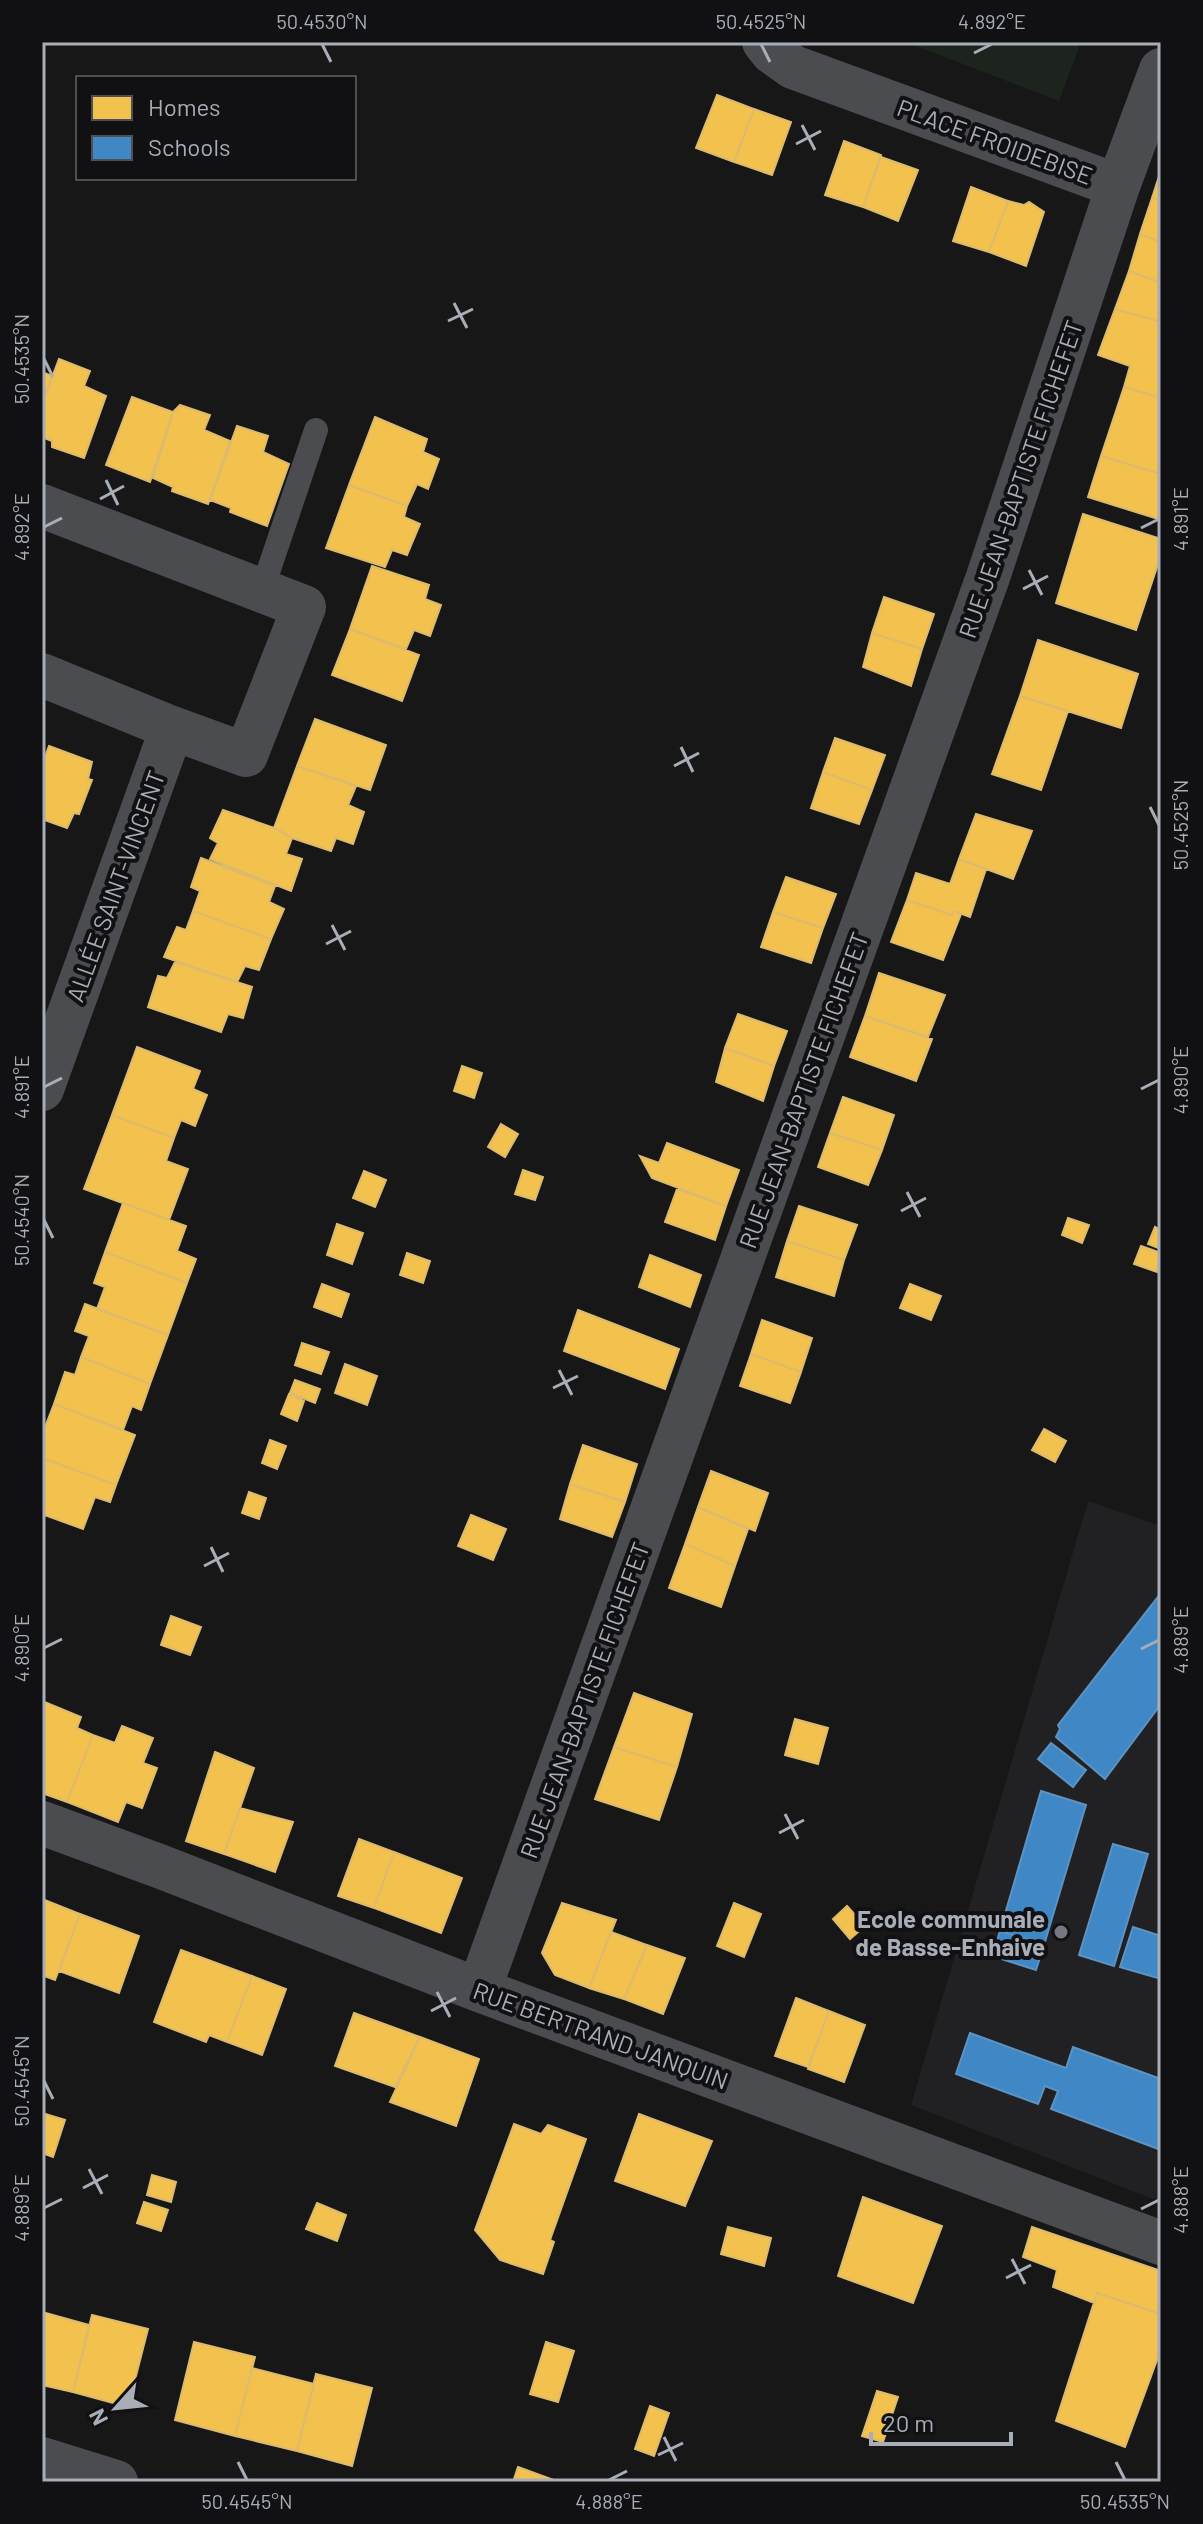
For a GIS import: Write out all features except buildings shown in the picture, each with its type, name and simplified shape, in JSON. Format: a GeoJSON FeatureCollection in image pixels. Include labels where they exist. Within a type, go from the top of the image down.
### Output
{"type":"FeatureCollection","features":[{"type":"Feature","properties":{"kind":"street","name":"PLACE FROIDEBISE"},"geometry":{"type":"LineString","coordinates":[[764,42],[793,67],[1118,186],[1161,70]]}},
{"type":"Feature","properties":{"kind":"street","name":"RUE JEAN-BAPTISTE FICHEFET"},"geometry":{"type":"LineString","coordinates":[[479,1990],[988,577],[1118,186]]}},
{"type":"Feature","properties":{"kind":"street"},"geometry":{"type":"LineString","coordinates":[[42,506],[304,607],[246,755],[42,675]]}},
{"type":"Feature","properties":{"kind":"street","name":"ALLÉE SAINT-VINCENT"},"geometry":{"type":"LineString","coordinates":[[42,1089],[172,728]]}},
{"type":"Feature","properties":{"kind":"street","name":"RUE BERTRAND JANQUIN"},"geometry":{"type":"LineString","coordinates":[[42,1823],[479,1990],[1161,2243]]}},
{"type":"Feature","properties":{"kind":"street"},"geometry":{"type":"LineString","coordinates":[[42,2459],[116,2482]]}},
{"type":"Feature","properties":{"kind":"lane"},"geometry":{"type":"LineString","coordinates":[[262,590],[316,430]]}},
{"type":"Feature","properties":{"kind":"shaded area"},"geometry":{"type":"Polygon","coordinates":[[[906,42],[1081,42],[1059,101],[906,42]]]}},
{"type":"Feature","properties":{"kind":"shaded area","name":"Ecole communale de Basse-Enhaive"},"geometry":{"type":"Polygon","coordinates":[[[1088,1501],[1161,1526],[1161,2202],[911,2105],[1088,1501]]]}},
{"type":"Feature","properties":{"kind":"place","name":"Ecole communale de Basse-Enhaive"},"geometry":{"type":"Point","coordinates":[1061,1932]}}]}
